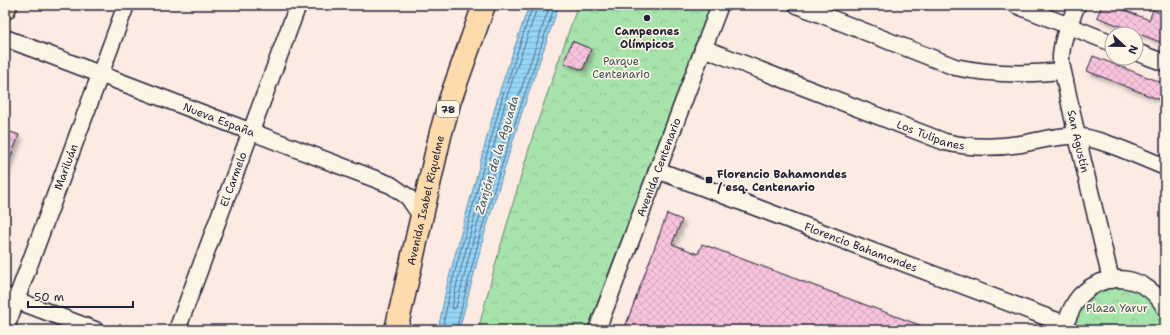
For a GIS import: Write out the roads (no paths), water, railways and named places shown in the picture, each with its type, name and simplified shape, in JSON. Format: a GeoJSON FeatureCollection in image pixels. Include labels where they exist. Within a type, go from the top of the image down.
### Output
{"type":"FeatureCollection","features":[{"type":"Feature","properties":{"kind":"highway","name":"Avenida Isabel Riquelme"},"geometry":{"type":"LineString","coordinates":[[396,330],[440,136],[450,100],[484,5]]}},
{"type":"Feature","properties":{"kind":"main road"},"geometry":{"type":"LineString","coordinates":[[5,9],[7,5]]}},
{"type":"Feature","properties":{"kind":"street","name":"Mariluán"},"geometry":{"type":"LineString","coordinates":[[6,330],[11,298],[126,5]]}},
{"type":"Feature","properties":{"kind":"street","name":"El Carmelo"},"geometry":{"type":"LineString","coordinates":[[177,330],[298,5]]}},
{"type":"Feature","properties":{"kind":"street","name":"Avenida Centenario"},"geometry":{"type":"LineString","coordinates":[[597,330],[720,5]]}},
{"type":"Feature","properties":{"kind":"street"},"geometry":{"type":"LineString","coordinates":[[797,5],[955,67],[1001,74],[1062,71]]}},
{"type":"Feature","properties":{"kind":"street"},"geometry":{"type":"LineString","coordinates":[[1016,5],[1104,39]]}},
{"type":"Feature","properties":{"kind":"street","name":"San Agustín"},"geometry":{"type":"LineString","coordinates":[[1077,5],[1064,38],[1061,63],[1111,280]]}},
{"type":"Feature","properties":{"kind":"street","name":"Nueva España"},"geometry":{"type":"LineString","coordinates":[[5,38],[391,185],[408,197],[421,216]]}},
{"type":"Feature","properties":{"kind":"street","name":"Los Tulipanes"},"geometry":{"type":"LineString","coordinates":[[703,48],[932,138],[952,144],[974,147],[990,147],[1021,144],[1060,136],[1077,136],[1098,140],[1165,167]]}},
{"type":"Feature","properties":{"kind":"street"},"geometry":{"type":"LineString","coordinates":[[1144,55],[1165,63]]}},
{"type":"Feature","properties":{"kind":"street","name":"Florencio Bahamondes"},"geometry":{"type":"LineString","coordinates":[[657,170],[1064,327]]}},
{"type":"Feature","properties":{"kind":"street"},"geometry":{"type":"LineString","coordinates":[[1064,327],[1074,304],[1081,295],[1092,286],[1111,280],[1127,280],[1141,284],[1153,292],[1164,304]]}},
{"type":"Feature","properties":{"kind":"street"},"geometry":{"type":"LineString","coordinates":[[11,298],[95,330]]}},
{"type":"Feature","properties":{"kind":"water","name":"Zanjón de la Aguada"},"geometry":{"type":"Polygon","coordinates":[[[529,5],[559,5],[521,115],[485,232],[459,330],[438,330],[447,285],[499,93],[529,5]]]}},
{"type":"Feature","properties":{"kind":"place","name":"Campeones Olímpicos"},"geometry":{"type":"Point","coordinates":[647,18]}},
{"type":"Feature","properties":{"kind":"place","name":"Florencio Bahamondes / esq. Centenario"},"geometry":{"type":"Point","coordinates":[709,180]}},
{"type":"Feature","properties":{"kind":"park label","name":"Parque Centenario"},"geometry":{"type":"Point","coordinates":[621,67]}},
{"type":"Feature","properties":{"kind":"park label","name":"Plaza Yarur"},"geometry":{"type":"Point","coordinates":[1117,308]}}]}
